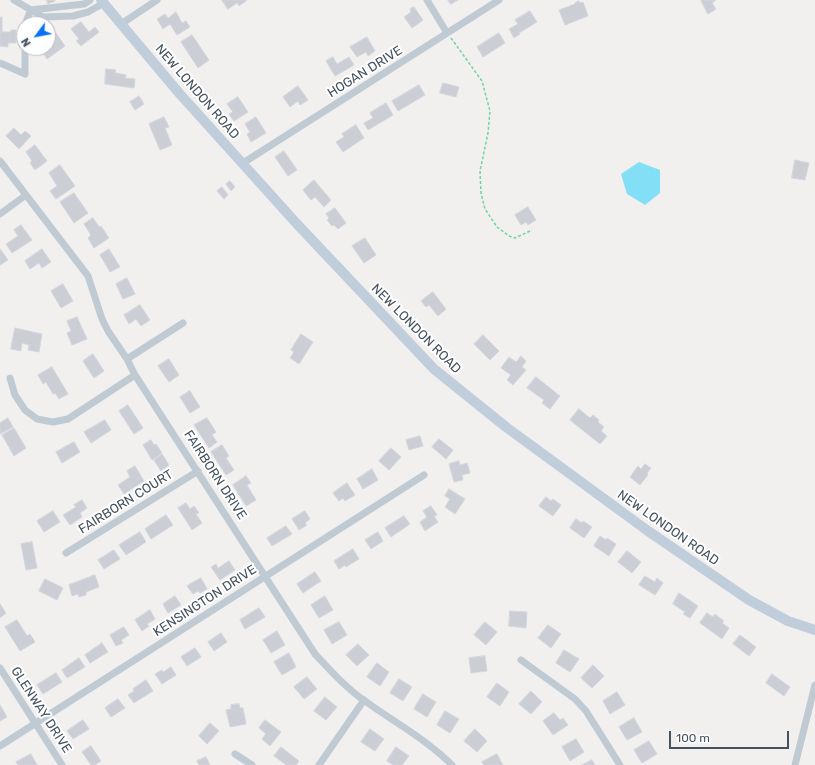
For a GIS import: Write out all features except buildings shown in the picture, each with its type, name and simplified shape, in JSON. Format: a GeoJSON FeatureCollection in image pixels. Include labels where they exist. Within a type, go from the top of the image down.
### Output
{"type":"FeatureCollection","features":[{"type":"Feature","properties":{"kind":"street"},"geometry":{"type":"LineString","coordinates":[[14,0],[43,17],[73,16],[88,12],[103,2]]}},
{"type":"Feature","properties":{"kind":"street"},"geometry":{"type":"LineString","coordinates":[[31,10],[84,4],[90,0]]}},
{"type":"Feature","properties":{"kind":"street"},"geometry":{"type":"LineString","coordinates":[[121,24],[157,0]]}},
{"type":"Feature","properties":{"kind":"street"},"geometry":{"type":"LineString","coordinates":[[427,0],[447,33]]}},
{"type":"Feature","properties":{"kind":"street","name":"HOGAN DRIVE"},"geometry":{"type":"LineString","coordinates":[[243,163],[499,0]]}},
{"type":"Feature","properties":{"kind":"street","name":"NEW LONDON ROAD"},"geometry":{"type":"LineString","coordinates":[[103,2],[179,92],[243,163],[434,369],[506,427],[648,531],[748,600],[788,621],[815,630]]}},
{"type":"Feature","properties":{"kind":"street"},"geometry":{"type":"LineString","coordinates":[[28,16],[31,10]]}},
{"type":"Feature","properties":{"kind":"street"},"geometry":{"type":"LineString","coordinates":[[0,63],[25,74],[25,56]]}},
{"type":"Feature","properties":{"kind":"street","name":"FAIRBORN DRIVE"},"geometry":{"type":"LineString","coordinates":[[0,161],[88,276],[102,319],[108,331],[315,654],[336,677],[364,700],[426,741],[452,765]]}},
{"type":"Feature","properties":{"kind":"street"},"geometry":{"type":"LineString","coordinates":[[0,214],[26,195]]}},
{"type":"Feature","properties":{"kind":"street"},"geometry":{"type":"LineString","coordinates":[[127,359],[183,323]]}},
{"type":"Feature","properties":{"kind":"street"},"geometry":{"type":"LineString","coordinates":[[10,378],[15,395],[25,410],[38,419],[53,422],[68,419],[135,375]]}},
{"type":"Feature","properties":{"kind":"street","name":"FAIRBORN COURT"},"geometry":{"type":"LineString","coordinates":[[66,554],[198,471]]}},
{"type":"Feature","properties":{"kind":"street","name":"KENSINGTON DRIVE"},"geometry":{"type":"LineString","coordinates":[[0,746],[424,475]]}},
{"type":"Feature","properties":{"kind":"street"},"geometry":{"type":"LineString","coordinates":[[521,660],[575,699],[586,711],[620,765]]}},
{"type":"Feature","properties":{"kind":"street","name":"GLENWAY DRIVE"},"geometry":{"type":"LineString","coordinates":[[0,668],[62,765]]}},
{"type":"Feature","properties":{"kind":"street"},"geometry":{"type":"LineString","coordinates":[[795,765],[815,685]]}},
{"type":"Feature","properties":{"kind":"street"},"geometry":{"type":"LineString","coordinates":[[319,765],[364,700]]}},
{"type":"Feature","properties":{"kind":"street"},"geometry":{"type":"LineString","coordinates":[[235,754],[252,765]]}},
{"type":"Feature","properties":{"kind":"path"},"geometry":{"type":"LineString","coordinates":[[447,33],[482,81],[490,111],[488,133],[480,171],[481,193],[485,209],[497,227],[509,236],[515,238],[532,230]]}},
{"type":"Feature","properties":{"kind":"water"},"geometry":{"type":"Polygon","coordinates":[[[639,162],[660,170],[660,193],[645,205],[627,194],[621,174],[639,162]]]}}]}
